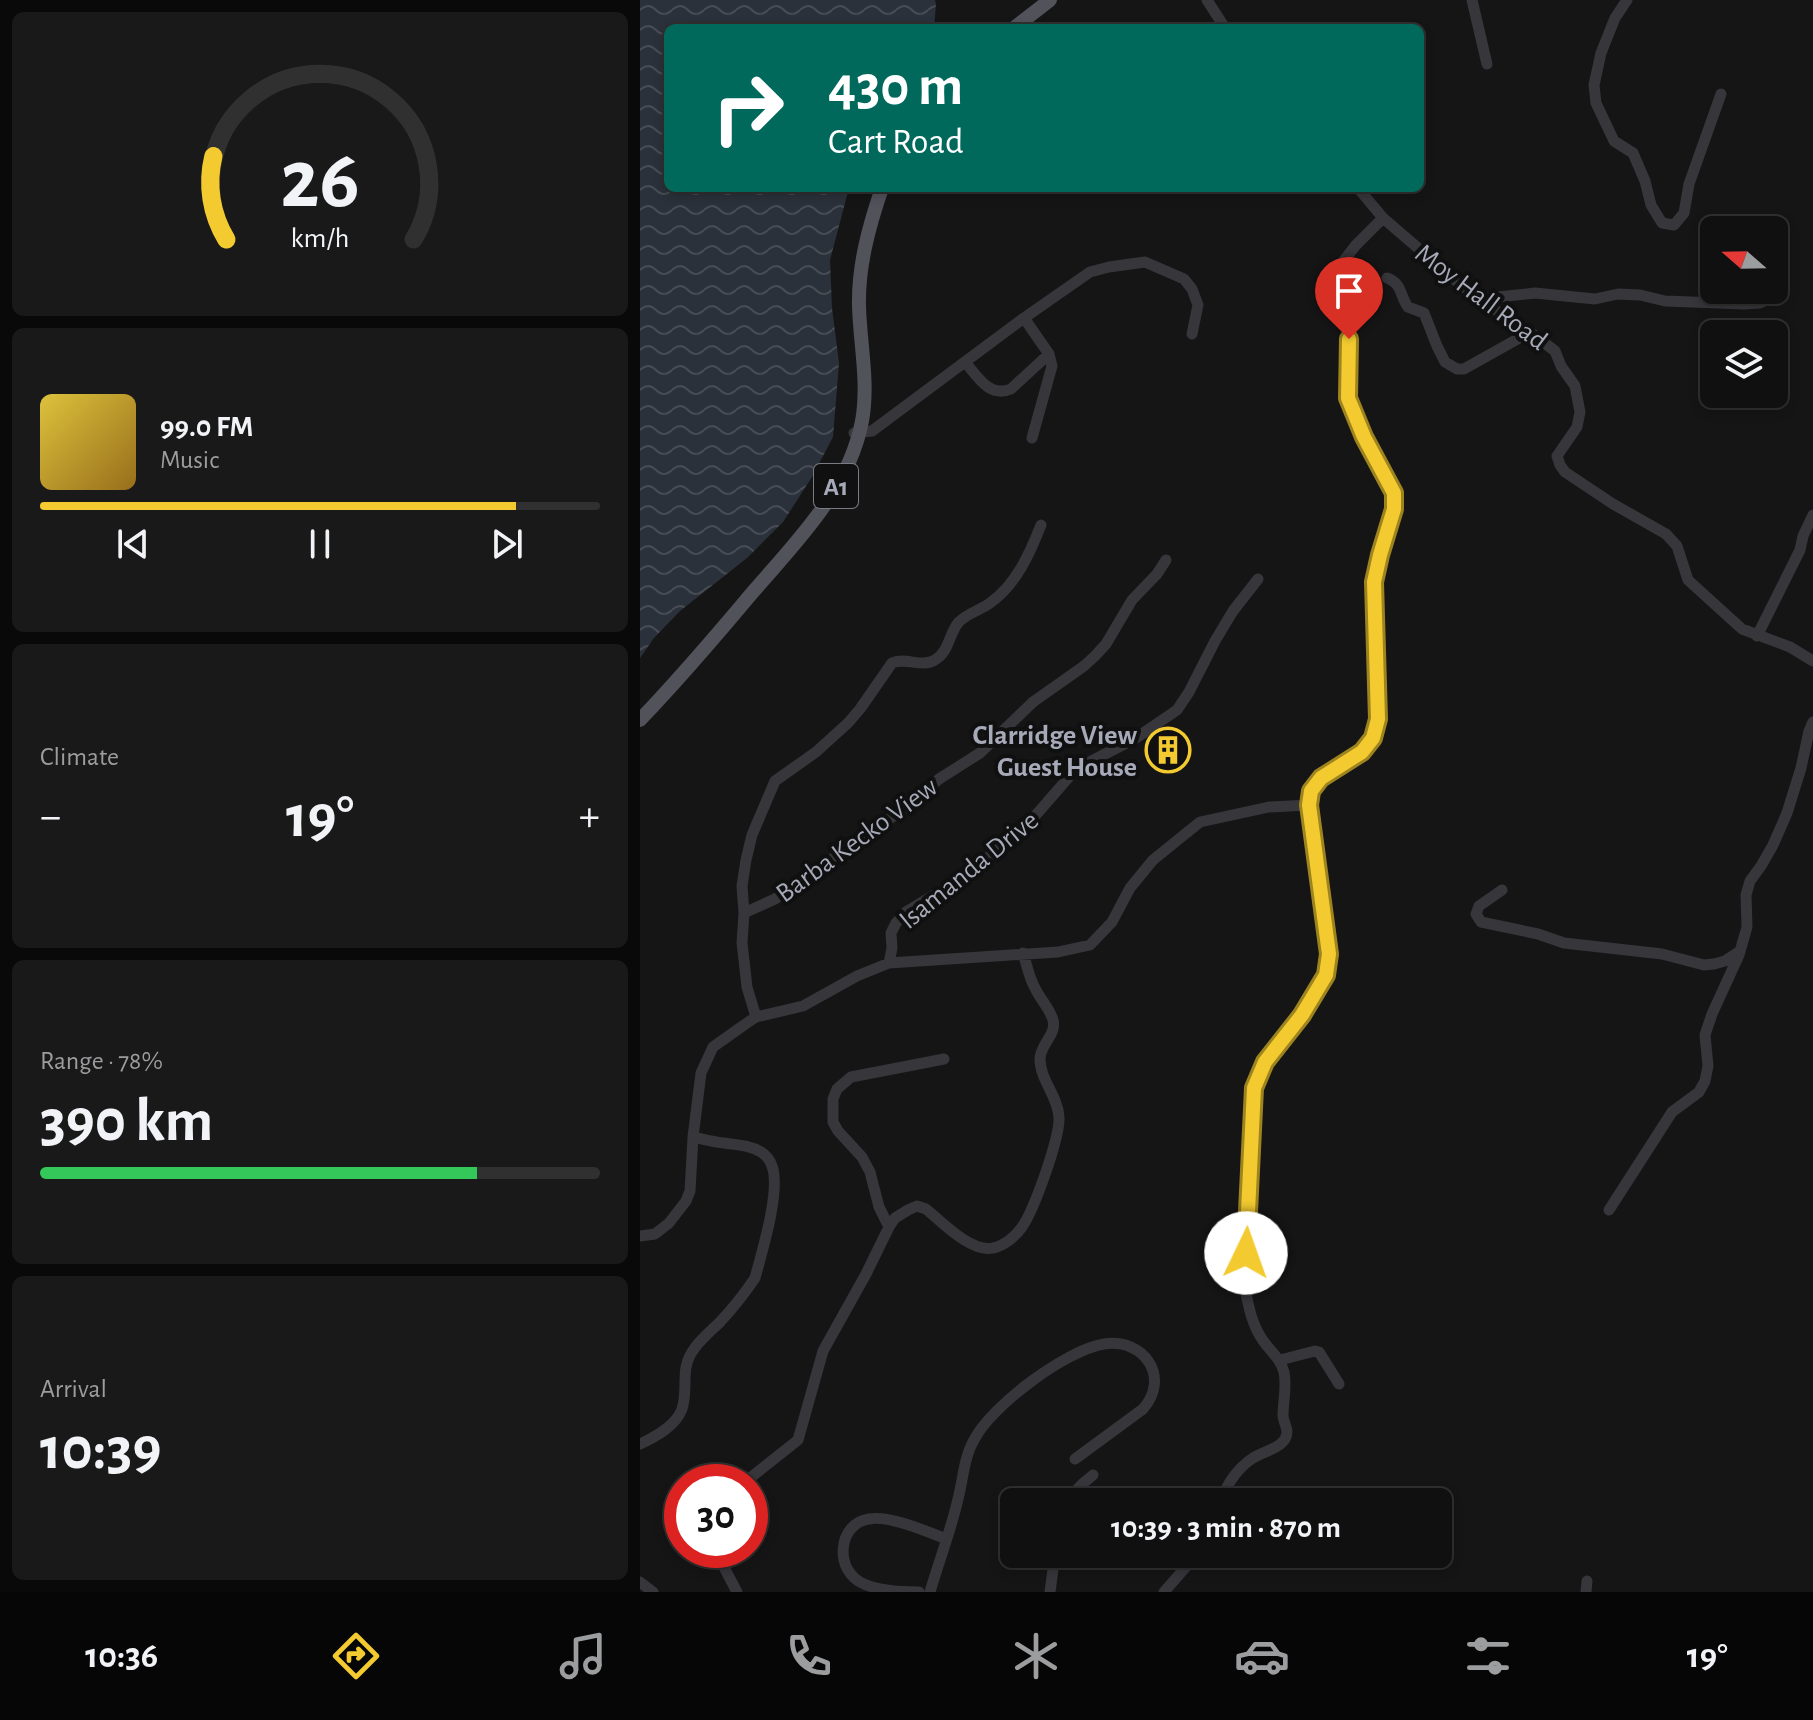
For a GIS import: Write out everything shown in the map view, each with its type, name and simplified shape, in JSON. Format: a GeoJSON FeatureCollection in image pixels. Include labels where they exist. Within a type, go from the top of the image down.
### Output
{"type":"FeatureCollection","features":[{"type":"Feature","properties":{"kind":"main road"},"geometry":{"type":"LineString","coordinates":[[1019,24],[1050,0]]}},
{"type":"Feature","properties":{"kind":"main road"},"geometry":{"type":"LineString","coordinates":[[1029,24],[1058,0]]}},
{"type":"Feature","properties":{"kind":"main road","name":"A1"},"geometry":{"type":"LineString","coordinates":[[640,720],[822,511],[846,467],[856,434],[860,382],[854,305],[855,273],[875,192]]}},
{"type":"Feature","properties":{"kind":"main road","name":"A1"},"geometry":{"type":"LineString","coordinates":[[640,710],[817,504],[841,466],[856,434],[862,421],[865,382],[859,303],[861,273],[881,192]]}},
{"type":"Feature","properties":{"kind":"street"},"geometry":{"type":"LineString","coordinates":[[1207,0],[1222,24]]}},
{"type":"Feature","properties":{"kind":"street"},"geometry":{"type":"LineString","coordinates":[[1472,0],[1487,64]]}},
{"type":"Feature","properties":{"kind":"street"},"geometry":{"type":"LineString","coordinates":[[1627,0],[1615,18],[1601,53],[1594,85],[1596,103],[1614,141],[1633,153],[1651,205],[1662,223],[1674,225],[1684,213],[1689,184],[1721,94]]}},
{"type":"Feature","properties":{"kind":"street","name":"Moy Hall Road"},"geometry":{"type":"LineString","coordinates":[[1361,192],[1383,218],[1478,299],[1555,351],[1575,386],[1580,412],[1577,427],[1557,456],[1565,472],[1666,534],[1677,546],[1688,580],[1742,629],[1790,647],[1813,661]]}},
{"type":"Feature","properties":{"kind":"street"},"geometry":{"type":"LineString","coordinates":[[1226,1488],[1241,1467],[1255,1456],[1282,1443],[1287,1436],[1283,1419],[1284,1374],[1280,1360],[1255,1327],[1244,1283],[1254,1088],[1265,1062],[1302,1015],[1326,975],[1329,954],[1309,805],[1311,791],[1321,778],[1362,752],[1373,738],[1378,719],[1374,582],[1394,509],[1394,493],[1364,437],[1348,398],[1349,339],[1339,275],[1341,264],[1383,218]]}},
{"type":"Feature","properties":{"kind":"street"},"geometry":{"type":"LineString","coordinates":[[856,434],[872,431],[1090,272],[1145,262],[1184,279],[1198,305],[1192,334]]}},
{"type":"Feature","properties":{"kind":"street"},"geometry":{"type":"LineString","coordinates":[[1387,278],[1400,287],[1408,307],[1424,313],[1445,362],[1451,367],[1464,369],[1530,332]]}},
{"type":"Feature","properties":{"kind":"street"},"geometry":{"type":"LineString","coordinates":[[1478,299],[1535,293],[1595,299],[1618,294],[1700,302]]}},
{"type":"Feature","properties":{"kind":"street"},"geometry":{"type":"LineString","coordinates":[[1024,318],[1049,354],[1052,366],[1032,438]]}},
{"type":"Feature","properties":{"kind":"street"},"geometry":{"type":"LineString","coordinates":[[965,362],[990,389],[1004,392],[1049,354]]}},
{"type":"Feature","properties":{"kind":"street"},"geometry":{"type":"LineString","coordinates":[[1757,636],[1800,550],[1813,515]]}},
{"type":"Feature","properties":{"kind":"street"},"geometry":{"type":"LineString","coordinates":[[756,1017],[744,967],[742,886],[752,835],[775,781],[816,752],[848,723],[892,663],[899,660],[928,662],[940,656],[960,620],[986,607],[1005,592],[1032,547],[1041,525]]}},
{"type":"Feature","properties":{"kind":"street","name":"Barba Kecko View"},"geometry":{"type":"LineString","coordinates":[[744,913],[775,899],[905,808],[939,779],[980,753],[1033,702],[1084,666],[1100,650],[1132,600],[1166,560]]}},
{"type":"Feature","properties":{"kind":"street","name":"Isamanda Drive"},"geometry":{"type":"LineString","coordinates":[[889,963],[891,933],[906,912],[983,862],[1035,816],[1076,769],[1136,738],[1177,710],[1233,611],[1258,579]]}},
{"type":"Feature","properties":{"kind":"street"},"geometry":{"type":"LineString","coordinates":[[1609,1210],[1672,1112],[1699,1092],[1705,1081],[1708,1066],[1705,1035],[1740,952],[1747,927],[1746,895],[1750,881],[1767,855],[1787,813],[1813,722]]}},
{"type":"Feature","properties":{"kind":"street"},"geometry":{"type":"LineString","coordinates":[[1802,757],[1813,764]]}},
{"type":"Feature","properties":{"kind":"street"},"geometry":{"type":"LineString","coordinates":[[640,1236],[655,1234],[669,1223],[686,1201],[690,1191],[701,1073],[713,1047],[756,1017],[803,1006],[848,980],[889,963],[1058,952],[1090,945],[1112,922],[1130,888],[1153,860],[1200,822],[1269,807],[1309,805]]}},
{"type":"Feature","properties":{"kind":"street"},"geometry":{"type":"LineString","coordinates":[[1502,890],[1479,906],[1476,914],[1481,922],[1564,943],[1662,954],[1704,965],[1725,961],[1740,952]]}},
{"type":"Feature","properties":{"kind":"street"},"geometry":{"type":"LineString","coordinates":[[768,1464],[798,1440],[823,1351],[895,1218],[917,1206],[926,1209],[973,1246],[992,1249],[1009,1241],[1023,1226],[1047,1168],[1059,1116],[1040,1057],[1054,1028],[1053,1018],[1033,986],[1023,953]]}},
{"type":"Feature","properties":{"kind":"street"},"geometry":{"type":"LineString","coordinates":[[889,1227],[879,1207],[870,1172],[862,1157],[833,1122],[833,1099],[837,1089],[851,1077],[944,1059]]}},
{"type":"Feature","properties":{"kind":"street"},"geometry":{"type":"LineString","coordinates":[[640,1444],[676,1419],[682,1409],[686,1363],[693,1350],[755,1278],[774,1195],[773,1167],[758,1150],[693,1137]]}},
{"type":"Feature","properties":{"kind":"street"},"geometry":{"type":"LineString","coordinates":[[930,1592],[973,1440],[985,1425],[1011,1398],[1049,1368],[1070,1356],[1106,1344],[1137,1350],[1153,1369],[1156,1385],[1151,1400],[1075,1459]]}},
{"type":"Feature","properties":{"kind":"street"},"geometry":{"type":"LineString","coordinates":[[1280,1360],[1319,1352],[1339,1384]]}},
{"type":"Feature","properties":{"kind":"street"},"geometry":{"type":"LineString","coordinates":[[1078,1488],[1093,1475]]}},
{"type":"Feature","properties":{"kind":"street"},"geometry":{"type":"LineString","coordinates":[[919,1592],[899,1592],[863,1584],[850,1573],[844,1563],[842,1548],[850,1531],[861,1520],[872,1518],[911,1526],[946,1539]]}},
{"type":"Feature","properties":{"kind":"street"},"geometry":{"type":"LineString","coordinates":[[724,1568],[737,1592]]}},
{"type":"Feature","properties":{"kind":"street"},"geometry":{"type":"LineString","coordinates":[[1050,1592],[1053,1568]]}},
{"type":"Feature","properties":{"kind":"street"},"geometry":{"type":"LineString","coordinates":[[1164,1592],[1185,1568]]}},
{"type":"Feature","properties":{"kind":"street"},"geometry":{"type":"LineString","coordinates":[[640,1582],[653,1592]]}},
{"type":"Feature","properties":{"kind":"water"},"geometry":{"type":"Polygon","coordinates":[[[640,0],[935,0],[934,24],[664,24],[664,192],[848,192],[830,260],[839,363],[833,437],[783,522],[747,558],[680,611],[640,658],[640,0]]]}},
{"type":"Feature","properties":{"kind":"place","name":"Clarridge View Guest House"},"geometry":{"type":"Point","coordinates":[1168,750]}},
{"type":"Feature","properties":{"kind":"route"},"geometry":{"type":"LineString","coordinates":[[1246,1253],[1254,1088],[1265,1062],[1302,1015],[1326,975],[1329,954],[1309,805],[1311,791],[1321,778],[1362,752],[1373,738],[1378,719],[1374,582],[1390,528],[1394,493],[1364,437],[1348,398],[1349,339]]}}]}
